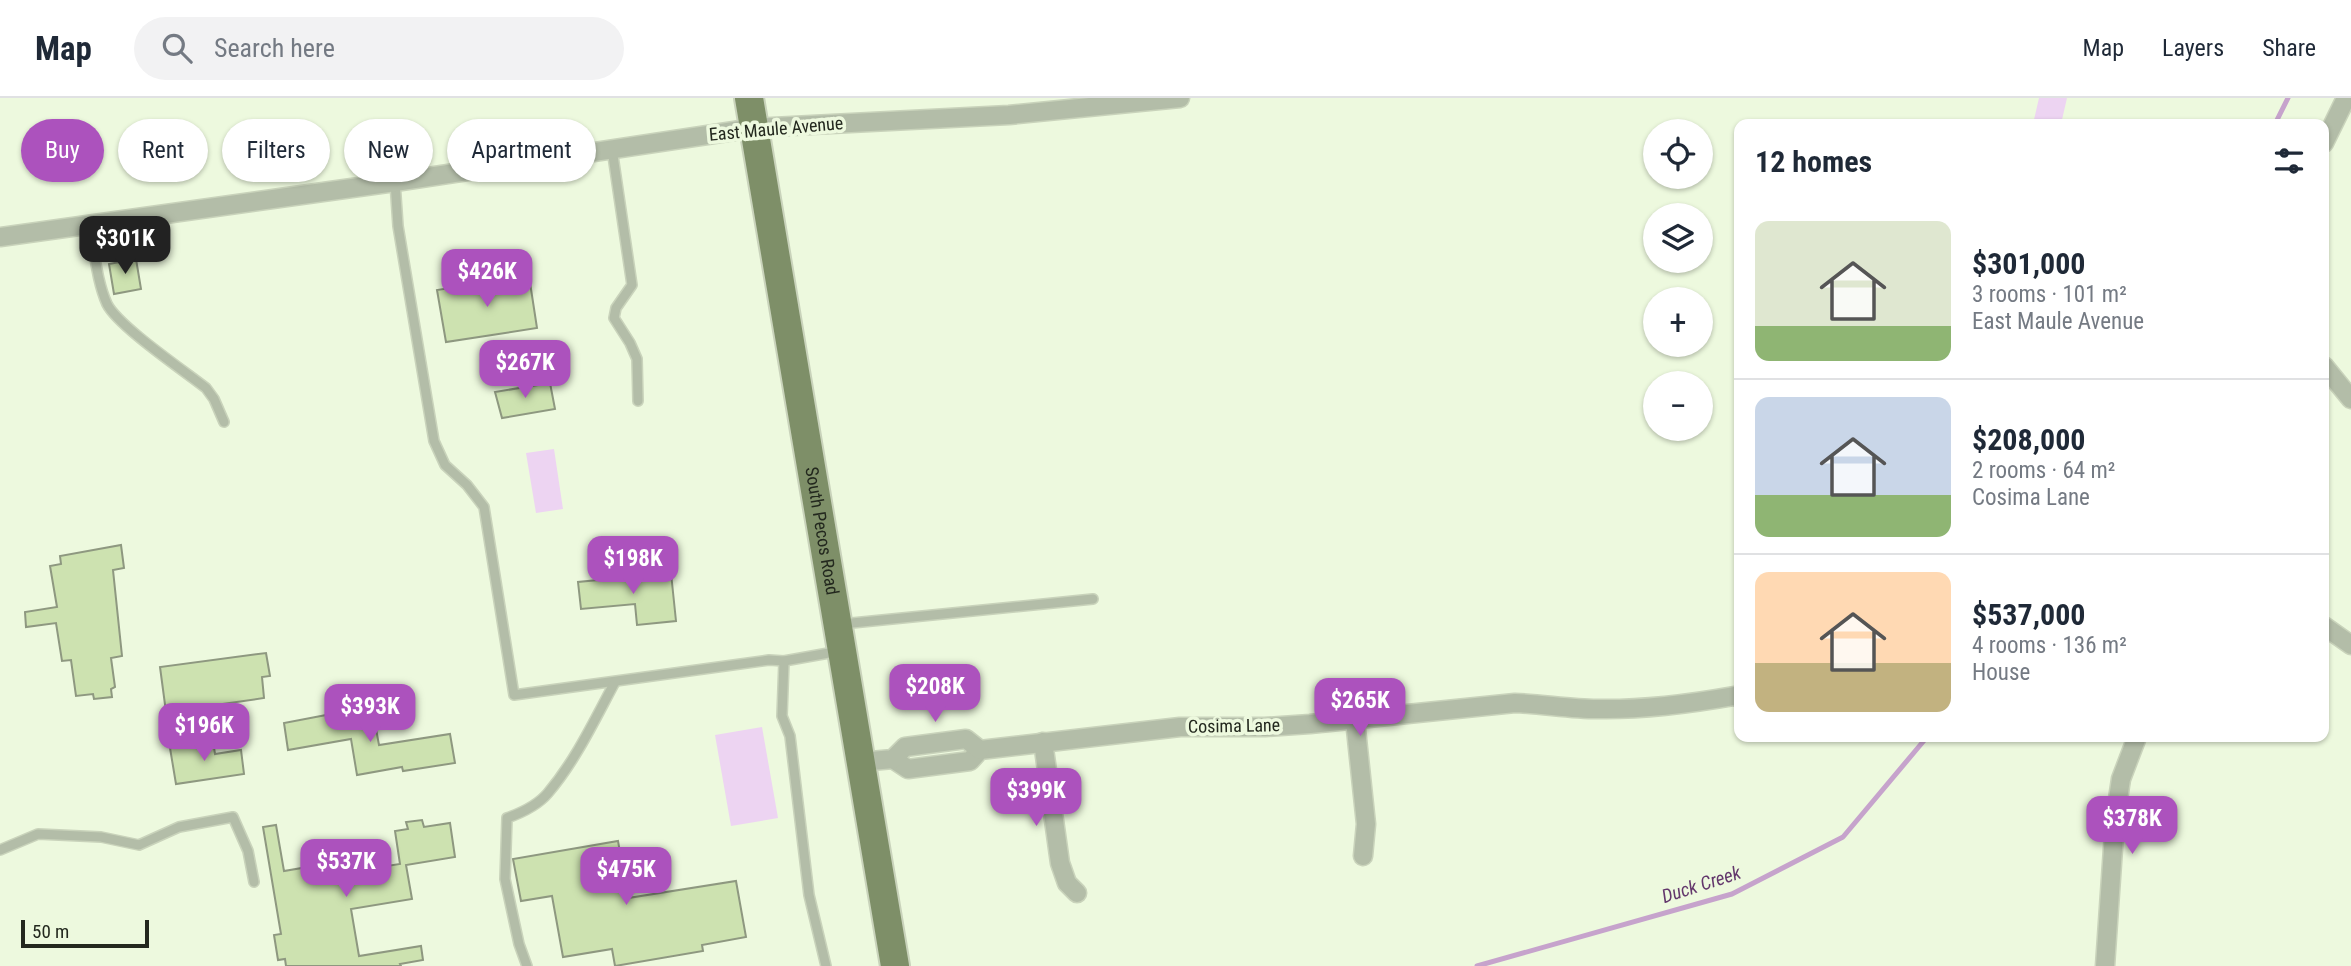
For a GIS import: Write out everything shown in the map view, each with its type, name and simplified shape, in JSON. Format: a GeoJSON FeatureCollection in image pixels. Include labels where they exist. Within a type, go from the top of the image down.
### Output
{"type":"FeatureCollection","features":[{"type":"Feature","properties":{"kind":"main road","name":"South Pecos Road"},"geometry":{"type":"LineString","coordinates":[[749,98],[895,966]]}},
{"type":"Feature","properties":{"kind":"street","name":"East Maule Avenue"},"geometry":{"type":"LineString","coordinates":[[433,176],[754,128],[1009,115],[1180,98]]}},
{"type":"Feature","properties":{"kind":"street"},"geometry":{"type":"LineString","coordinates":[[2329,133],[2346,98]]}},
{"type":"Feature","properties":{"kind":"street","name":"East Maule Avenue"},"geometry":{"type":"LineString","coordinates":[[0,237],[394,182]]}},
{"type":"Feature","properties":{"kind":"street"},"geometry":{"type":"LineString","coordinates":[[2329,372],[2351,400]]}},
{"type":"Feature","properties":{"kind":"street"},"geometry":{"type":"LineString","coordinates":[[2329,629],[2351,645]]}},
{"type":"Feature","properties":{"kind":"street","name":"Cosima Lane"},"geometry":{"type":"LineString","coordinates":[[860,762],[893,759],[908,769],[970,761],[980,750],[1180,727],[1265,727],[1515,704],[1544,704],[1582,709],[1635,709],[1676,706],[1734,696]]}},
{"type":"Feature","properties":{"kind":"street"},"geometry":{"type":"LineString","coordinates":[[1355,720],[1367,824],[1363,856]]}},
{"type":"Feature","properties":{"kind":"street","name":"Cosima Lane"},"geometry":{"type":"LineString","coordinates":[[893,759],[905,747],[966,739],[980,750]]}},
{"type":"Feature","properties":{"kind":"street"},"geometry":{"type":"LineString","coordinates":[[1042,742],[1060,863],[1067,883],[1076,893]]}},
{"type":"Feature","properties":{"kind":"street"},"geometry":{"type":"LineString","coordinates":[[2105,966],[2120,779],[2135,742]]}},
{"type":"Feature","properties":{"kind":"lane"},"geometry":{"type":"LineString","coordinates":[[612,149],[632,285],[616,308],[614,318],[630,342],[636,359],[638,401]]}},
{"type":"Feature","properties":{"kind":"lane"},"geometry":{"type":"LineString","coordinates":[[394,182],[398,224],[434,440],[445,465],[467,485],[484,507],[514,695],[769,660],[784,661],[839,638],[1093,599]]}},
{"type":"Feature","properties":{"kind":"lane"},"geometry":{"type":"LineString","coordinates":[[89,225],[98,279],[108,307],[124,324],[205,388],[214,399],[224,422]]}},
{"type":"Feature","properties":{"kind":"lane"},"geometry":{"type":"LineString","coordinates":[[784,661],[782,716],[790,736],[809,895],[826,966]]}},
{"type":"Feature","properties":{"kind":"lane"},"geometry":{"type":"LineString","coordinates":[[527,966],[519,944],[505,879],[507,818],[523,812],[547,795],[587,734],[615,681]]}},
{"type":"Feature","properties":{"kind":"lane"},"geometry":{"type":"LineString","coordinates":[[942,743],[945,764]]}},
{"type":"Feature","properties":{"kind":"lane"},"geometry":{"type":"LineString","coordinates":[[0,850],[38,834],[101,837],[139,845],[179,827],[233,817],[248,851],[254,882]]}},
{"type":"Feature","properties":{"kind":"shaded area"},"geometry":{"type":"Polygon","coordinates":[[[2039,98],[2067,98],[2062,119],[2034,119],[2039,98]]]}},
{"type":"Feature","properties":{"kind":"shaded area"},"geometry":{"type":"Polygon","coordinates":[[[554,449],[563,509],[536,513],[526,453],[554,449]]]}},
{"type":"Feature","properties":{"kind":"shaded area"},"geometry":{"type":"Polygon","coordinates":[[[762,727],[778,818],[731,826],[715,735],[762,727]]]}},
{"type":"Feature","properties":{"kind":"building"},"geometry":{"type":"Polygon","coordinates":[[[136,259],[141,289],[114,294],[109,264],[136,259]]]}},
{"type":"Feature","properties":{"kind":"building"},"geometry":{"type":"Polygon","coordinates":[[[529,276],[537,328],[446,342],[437,290],[462,286],[463,289],[529,276]]]}},
{"type":"Feature","properties":{"kind":"building"},"geometry":{"type":"Polygon","coordinates":[[[550,383],[555,409],[502,418],[495,392],[550,383]]]}},
{"type":"Feature","properties":{"kind":"building"},"geometry":{"type":"Polygon","coordinates":[[[121,545],[124,568],[113,570],[122,656],[111,658],[115,687],[111,689],[112,697],[94,699],[93,694],[76,696],[71,660],[62,661],[56,623],[26,627],[25,612],[57,607],[50,566],[61,564],[60,556],[121,545]]]}},
{"type":"Feature","properties":{"kind":"building"},"geometry":{"type":"Polygon","coordinates":[[[671,573],[676,621],[637,625],[635,604],[581,609],[578,582],[671,573]]]}},
{"type":"Feature","properties":{"kind":"building"},"geometry":{"type":"Polygon","coordinates":[[[266,653],[270,676],[262,677],[264,698],[166,712],[160,667],[266,653]]]}},
{"type":"Feature","properties":{"kind":"building"},"geometry":{"type":"Polygon","coordinates":[[[342,712],[344,723],[374,718],[379,745],[450,734],[455,763],[403,771],[402,767],[357,775],[351,739],[288,750],[284,723],[342,712]]]}},
{"type":"Feature","properties":{"kind":"building"},"geometry":{"type":"Polygon","coordinates":[[[213,741],[215,754],[241,750],[244,774],[176,784],[170,748],[213,741]]]}},
{"type":"Feature","properties":{"kind":"building"},"geometry":{"type":"Polygon","coordinates":[[[422,820],[424,827],[450,823],[455,857],[406,865],[412,899],[351,909],[359,956],[421,946],[423,960],[400,964],[401,966],[286,966],[285,959],[278,960],[274,935],[281,934],[263,827],[276,825],[284,871],[360,858],[361,870],[400,864],[395,831],[408,829],[406,822],[422,820]]]}},
{"type":"Feature","properties":{"kind":"building"},"geometry":{"type":"Polygon","coordinates":[[[618,841],[628,898],[736,881],[746,937],[702,945],[703,951],[615,966],[612,949],[563,957],[552,896],[521,901],[513,859],[618,841]]]}},
{"type":"Feature","properties":{"kind":"waterway","name":"Duck Creek"},"geometry":{"type":"LineString","coordinates":[[2278,119],[2288,98]]}},
{"type":"Feature","properties":{"kind":"waterway","name":"Duck Creek"},"geometry":{"type":"LineString","coordinates":[[1477,966],[1732,894],[1843,837],[1923,742]]}}]}
